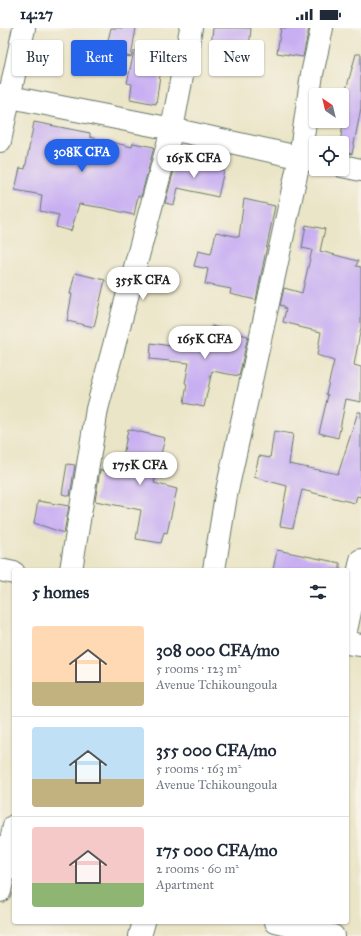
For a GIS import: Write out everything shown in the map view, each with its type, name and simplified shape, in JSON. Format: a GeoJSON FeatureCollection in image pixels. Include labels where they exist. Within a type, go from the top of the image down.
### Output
{"type":"FeatureCollection","features":[{"type":"Feature","properties":{"kind":"street"},"geometry":{"type":"LineString","coordinates":[[0,141],[5,96],[24,28]]}},
{"type":"Feature","properties":{"kind":"street"},"geometry":{"type":"LineString","coordinates":[[71,568],[96,409],[172,129],[191,28]]}},
{"type":"Feature","properties":{"kind":"street"},"geometry":{"type":"LineString","coordinates":[[214,568],[226,495],[308,159],[312,74],[322,28]]}},
{"type":"Feature","properties":{"kind":"street"},"geometry":{"type":"LineString","coordinates":[[5,96],[172,129],[308,159]]}},
{"type":"Feature","properties":{"kind":"street"},"geometry":{"type":"LineString","coordinates":[[349,167],[361,170]]}},
{"type":"Feature","properties":{"kind":"street"},"geometry":{"type":"LineString","coordinates":[[349,617],[361,560]]}},
{"type":"Feature","properties":{"kind":"street"},"geometry":{"type":"LineString","coordinates":[[0,570],[12,573]]}},
{"type":"Feature","properties":{"kind":"street"},"geometry":{"type":"LineString","coordinates":[[349,643],[361,646]]}},
{"type":"Feature","properties":{"kind":"street"},"geometry":{"type":"LineString","coordinates":[[0,891],[12,835]]}},
{"type":"Feature","properties":{"kind":"street"},"geometry":{"type":"LineString","coordinates":[[140,936],[143,924]]}},
{"type":"Feature","properties":{"kind":"street"},"geometry":{"type":"LineString","coordinates":[[287,926],[333,936]]}},
{"type":"Feature","properties":{"kind":"building"},"geometry":{"type":"Polygon","coordinates":[[[111,28],[136,28],[131,57],[127,56],[127,40],[108,40],[111,28]]]}},
{"type":"Feature","properties":{"kind":"building"},"geometry":{"type":"Polygon","coordinates":[[[213,28],[251,28],[250,40],[212,40],[213,28]]]}},
{"type":"Feature","properties":{"kind":"building"},"geometry":{"type":"Polygon","coordinates":[[[281,28],[309,28],[303,57],[277,53],[281,28]]]}},
{"type":"Feature","properties":{"kind":"building"},"geometry":{"type":"Polygon","coordinates":[[[135,51],[135,76],[160,76],[156,104],[130,99],[132,84],[127,83],[135,51]]]}},
{"type":"Feature","properties":{"kind":"building"},"geometry":{"type":"Polygon","coordinates":[[[356,54],[361,54],[361,108],[352,154],[349,153],[349,136],[341,136],[342,128],[349,128],[349,88],[347,88],[356,54]]]}},
{"type":"Feature","properties":{"kind":"building"},"geometry":{"type":"Polygon","coordinates":[[[34,122],[90,133],[90,137],[132,147],[133,143],[154,147],[141,197],[138,196],[134,215],[79,204],[71,231],[56,227],[59,215],[40,211],[42,195],[15,190],[20,168],[25,169],[34,122]]]}},
{"type":"Feature","properties":{"kind":"building"},"geometry":{"type":"Polygon","coordinates":[[[179,152],[185,153],[183,161],[224,170],[218,197],[178,188],[174,205],[165,203],[179,152]]]}},
{"type":"Feature","properties":{"kind":"building"},"geometry":{"type":"Polygon","coordinates":[[[244,199],[275,206],[256,300],[230,294],[231,289],[205,284],[208,269],[194,266],[198,251],[211,254],[216,232],[239,237],[244,199]]]}},
{"type":"Feature","properties":{"kind":"building"},"geometry":{"type":"Polygon","coordinates":[[[306,225],[325,229],[320,251],[358,261],[356,266],[361,267],[361,327],[354,365],[361,367],[361,402],[346,399],[338,438],[319,433],[334,361],[317,355],[321,332],[283,322],[286,309],[284,306],[280,305],[284,288],[302,293],[312,250],[302,248],[306,225]]]}},
{"type":"Feature","properties":{"kind":"building"},"geometry":{"type":"Polygon","coordinates":[[[75,273],[105,280],[94,327],[67,321],[72,294],[70,294],[75,273]]]}},
{"type":"Feature","properties":{"kind":"building"},"geometry":{"type":"Polygon","coordinates":[[[212,326],[248,336],[239,376],[212,371],[204,407],[184,403],[187,384],[185,383],[189,363],[150,359],[151,343],[190,349],[191,337],[209,340],[212,326]]]}},
{"type":"Feature","properties":{"kind":"building"},"geometry":{"type":"Polygon","coordinates":[[[358,412],[361,412],[361,497],[357,496],[355,503],[302,490],[293,528],[280,526],[287,486],[254,477],[259,456],[270,458],[274,431],[293,434],[289,464],[338,474],[358,412]]]}},
{"type":"Feature","properties":{"kind":"building"},"geometry":{"type":"Polygon","coordinates":[[[128,429],[165,438],[154,483],[177,489],[167,533],[164,532],[161,543],[136,539],[141,510],[95,501],[100,470],[120,473],[128,429]]]}},
{"type":"Feature","properties":{"kind":"building"},"geometry":{"type":"Polygon","coordinates":[[[67,464],[75,465],[70,496],[62,494],[67,464]]]}},
{"type":"Feature","properties":{"kind":"building"},"geometry":{"type":"Polygon","coordinates":[[[38,501],[69,506],[64,533],[34,523],[38,501]]]}},
{"type":"Feature","properties":{"kind":"building"},"geometry":{"type":"Polygon","coordinates":[[[277,550],[340,563],[340,568],[273,568],[277,550]]]}}]}
